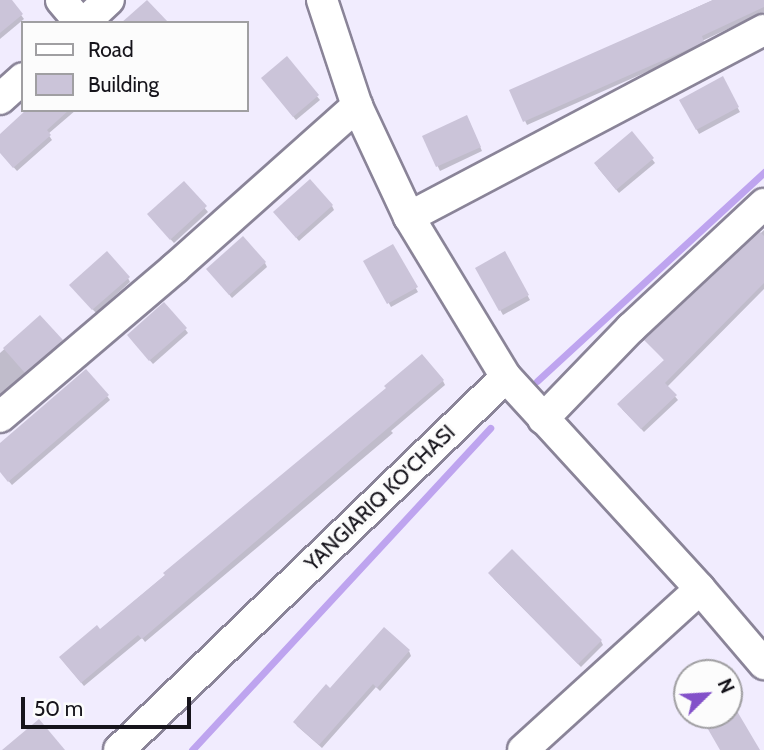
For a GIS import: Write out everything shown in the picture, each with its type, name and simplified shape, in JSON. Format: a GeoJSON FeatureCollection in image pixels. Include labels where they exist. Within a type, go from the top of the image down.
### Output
{"type":"FeatureCollection","features":[{"type":"Feature","properties":{"kind":"street"},"geometry":{"type":"LineString","coordinates":[[61,0],[80,21]]}},
{"type":"Feature","properties":{"kind":"street"},"geometry":{"type":"LineString","coordinates":[[84,21],[109,0]]}},
{"type":"Feature","properties":{"kind":"street"},"geometry":{"type":"LineString","coordinates":[[322,0],[357,106],[409,217],[506,377],[700,589],[764,664]]}},
{"type":"Feature","properties":{"kind":"street"},"geometry":{"type":"LineString","coordinates":[[409,217],[764,30]]}},
{"type":"Feature","properties":{"kind":"street"},"geometry":{"type":"LineString","coordinates":[[0,99],[21,80]]}},
{"type":"Feature","properties":{"kind":"street"},"geometry":{"type":"LineString","coordinates":[[0,418],[175,268],[357,106]]}},
{"type":"Feature","properties":{"kind":"street"},"geometry":{"type":"LineString","coordinates":[[543,419],[631,328],[764,204]]}},
{"type":"Feature","properties":{"kind":"street","name":"YANGIARIQ KO'CHASI"},"geometry":{"type":"LineString","coordinates":[[119,750],[506,377]]}},
{"type":"Feature","properties":{"kind":"street"},"geometry":{"type":"LineString","coordinates":[[523,750],[700,589]]}},
{"type":"Feature","properties":{"kind":"building"},"geometry":{"type":"Polygon","coordinates":[[[0,0],[12,0],[23,14],[0,33],[0,0]]]}},
{"type":"Feature","properties":{"kind":"building"},"geometry":{"type":"Polygon","coordinates":[[[147,0],[167,21],[123,21],[147,0]]]}},
{"type":"Feature","properties":{"kind":"building"},"geometry":{"type":"Polygon","coordinates":[[[713,0],[764,0],[764,7],[702,36],[704,42],[700,44],[523,122],[509,90],[713,0]]]}},
{"type":"Feature","properties":{"kind":"building"},"geometry":{"type":"Polygon","coordinates":[[[287,56],[319,95],[293,117],[261,78],[287,56]]]}},
{"type":"Feature","properties":{"kind":"building"},"geometry":{"type":"Polygon","coordinates":[[[723,76],[739,107],[696,130],[679,100],[723,76]]]}},
{"type":"Feature","properties":{"kind":"building"},"geometry":{"type":"Polygon","coordinates":[[[24,112],[67,112],[47,130],[51,135],[13,168],[0,153],[0,134],[24,112]]]}},
{"type":"Feature","properties":{"kind":"building"},"geometry":{"type":"Polygon","coordinates":[[[467,115],[481,147],[436,167],[422,136],[467,115]]]}},
{"type":"Feature","properties":{"kind":"building"},"geometry":{"type":"Polygon","coordinates":[[[632,131],[654,158],[616,190],[594,163],[632,131]]]}},
{"type":"Feature","properties":{"kind":"building"},"geometry":{"type":"Polygon","coordinates":[[[310,179],[333,205],[296,238],[273,212],[310,179]]]}},
{"type":"Feature","properties":{"kind":"building"},"geometry":{"type":"Polygon","coordinates":[[[184,181],[207,206],[170,240],[147,214],[184,181]]]}},
{"type":"Feature","properties":{"kind":"building"},"geometry":{"type":"Polygon","coordinates":[[[760,232],[764,236],[764,283],[665,383],[677,395],[641,429],[617,404],[664,360],[644,340],[760,232]]]}},
{"type":"Feature","properties":{"kind":"building"},"geometry":{"type":"Polygon","coordinates":[[[243,236],[266,262],[229,295],[206,269],[243,236]]]}},
{"type":"Feature","properties":{"kind":"building"},"geometry":{"type":"Polygon","coordinates":[[[393,244],[418,287],[387,304],[363,261],[393,244]]]}},
{"type":"Feature","properties":{"kind":"building"},"geometry":{"type":"Polygon","coordinates":[[[107,251],[130,277],[92,310],[69,285],[107,251]]]}},
{"type":"Feature","properties":{"kind":"building"},"geometry":{"type":"Polygon","coordinates":[[[505,251],[529,295],[499,311],[475,268],[505,251]]]}},
{"type":"Feature","properties":{"kind":"building"},"geometry":{"type":"Polygon","coordinates":[[[164,302],[187,328],[149,361],[127,335],[164,302]]]}},
{"type":"Feature","properties":{"kind":"building"},"geometry":{"type":"Polygon","coordinates":[[[40,315],[63,340],[25,373],[3,348],[40,315]]]}},
{"type":"Feature","properties":{"kind":"building"},"geometry":{"type":"Polygon","coordinates":[[[422,354],[444,380],[142,639],[138,635],[81,683],[59,657],[97,625],[100,629],[165,575],[163,573],[386,388],[384,386],[422,354]]]}},
{"type":"Feature","properties":{"kind":"building"},"geometry":{"type":"Polygon","coordinates":[[[86,369],[109,395],[8,482],[0,472],[0,443],[86,369]]]}},
{"type":"Feature","properties":{"kind":"building"},"geometry":{"type":"Polygon","coordinates":[[[512,549],[602,640],[578,664],[488,573],[512,549]]]}},
{"type":"Feature","properties":{"kind":"building"},"geometry":{"type":"Polygon","coordinates":[[[384,627],[410,650],[377,688],[373,684],[319,745],[293,722],[326,684],[330,688],[384,627]]]}},
{"type":"Feature","properties":{"kind":"building"},"geometry":{"type":"Polygon","coordinates":[[[39,719],[65,750],[2,750],[39,719]]]}},
{"type":"Feature","properties":{"kind":"building"},"geometry":{"type":"Polygon","coordinates":[[[743,721],[760,750],[720,750],[708,729],[743,729],[743,721]]]}},
{"type":"Feature","properties":{"kind":"waterway"},"geometry":{"type":"LineString","coordinates":[[537,381],[764,172]]}},
{"type":"Feature","properties":{"kind":"waterway"},"geometry":{"type":"LineString","coordinates":[[192,750],[490,428]]}}]}
